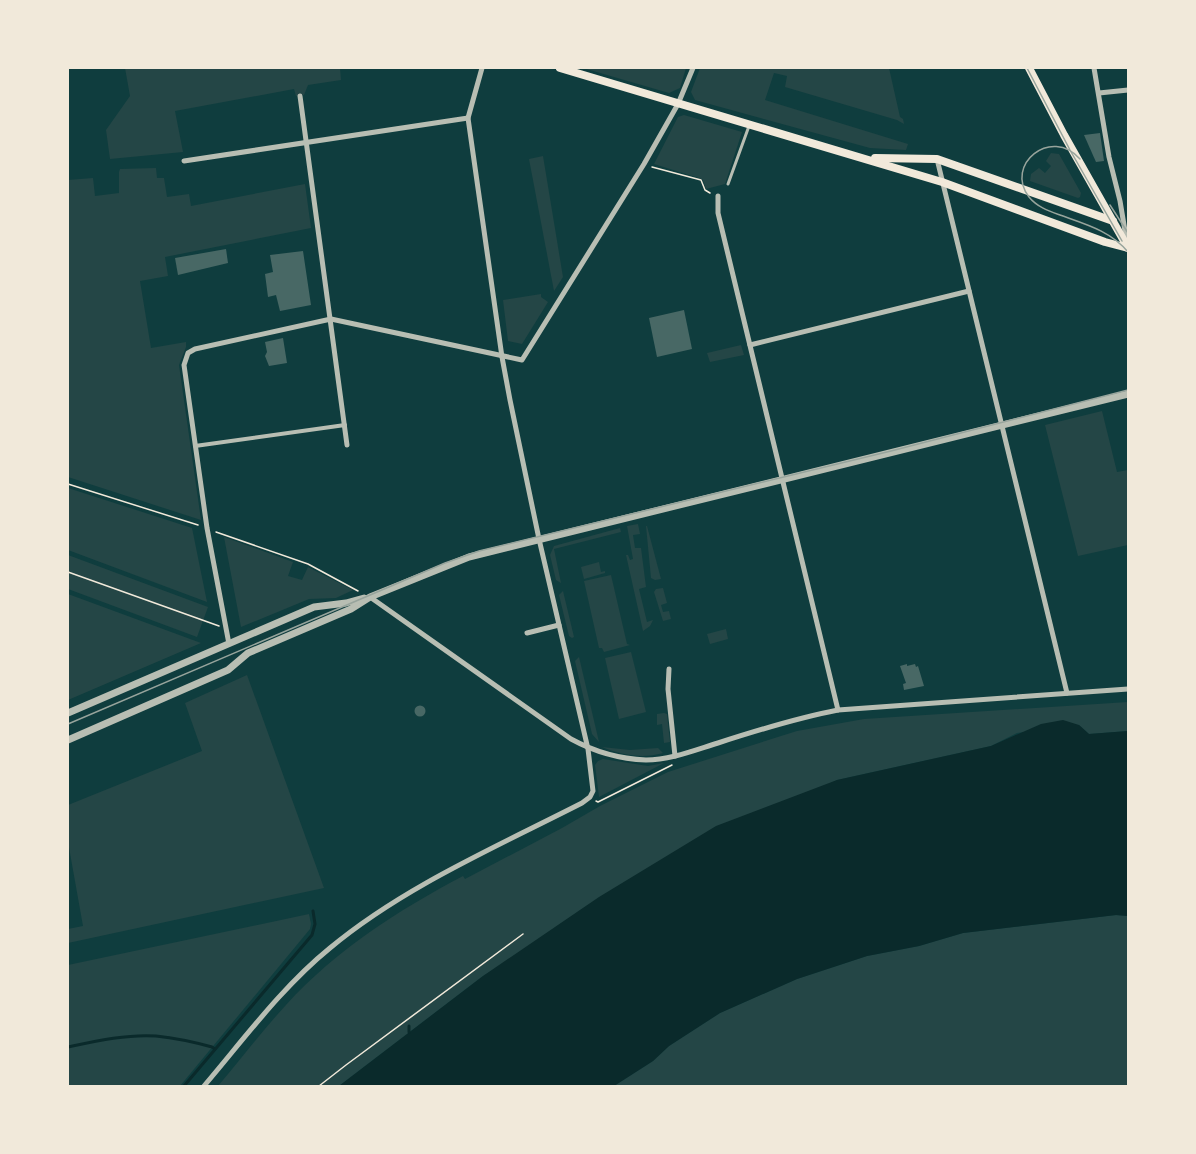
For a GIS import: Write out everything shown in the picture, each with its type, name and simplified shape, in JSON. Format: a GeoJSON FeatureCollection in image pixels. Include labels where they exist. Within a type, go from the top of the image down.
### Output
{"type":"FeatureCollection","features":[{"type":"Feature","properties":{"kind":"main road"},"geometry":{"type":"LineString","coordinates":[[560,68],[864,157],[942,182],[1128,249]]}},
{"type":"Feature","properties":{"kind":"main road"},"geometry":{"type":"LineString","coordinates":[[1029,68],[1128,249]]}},
{"type":"Feature","properties":{"kind":"main road"},"geometry":{"type":"LineString","coordinates":[[864,157],[937,159],[1113,221]]}},
{"type":"Feature","properties":{"kind":"street"},"geometry":{"type":"LineString","coordinates":[[204,1086],[287,988],[344,937],[409,894],[590,797],[593,791],[588,748],[539,539],[502,357],[468,118],[482,68]]}},
{"type":"Feature","properties":{"kind":"street"},"geometry":{"type":"LineString","coordinates":[[229,644],[207,528],[195,446],[184,364],[188,353],[195,349],[331,319],[522,360],[644,164],[678,104],[693,68]]}},
{"type":"Feature","properties":{"kind":"street"},"geometry":{"type":"LineString","coordinates":[[1094,68],[1128,249]]}},
{"type":"Feature","properties":{"kind":"street"},"geometry":{"type":"LineString","coordinates":[[1099,93],[1128,90]]}},
{"type":"Feature","properties":{"kind":"street"},"geometry":{"type":"LineString","coordinates":[[300,96],[347,445]]}},
{"type":"Feature","properties":{"kind":"street"},"geometry":{"type":"LineString","coordinates":[[184,161],[468,118]]}},
{"type":"Feature","properties":{"kind":"street"},"geometry":{"type":"LineString","coordinates":[[937,159],[1067,693]]}},
{"type":"Feature","properties":{"kind":"street"},"geometry":{"type":"LineString","coordinates":[[718,196],[718,213],[838,710]]}},
{"type":"Feature","properties":{"kind":"street"},"geometry":{"type":"LineString","coordinates":[[750,345],[969,291]]}},
{"type":"Feature","properties":{"kind":"street"},"geometry":{"type":"LineString","coordinates":[[68,713],[314,607],[370,597],[469,557],[1128,393]]}},
{"type":"Feature","properties":{"kind":"street"},"geometry":{"type":"LineString","coordinates":[[195,446],[345,425]]}},
{"type":"Feature","properties":{"kind":"street"},"geometry":{"type":"LineString","coordinates":[[68,740],[228,670],[248,653],[351,609],[370,597]]}},
{"type":"Feature","properties":{"kind":"street"},"geometry":{"type":"LineString","coordinates":[[370,597],[571,739],[588,748],[647,760],[675,756],[791,720],[838,710],[1128,689]]}},
{"type":"Feature","properties":{"kind":"street"},"geometry":{"type":"LineString","coordinates":[[527,633],[559,625]]}},
{"type":"Feature","properties":{"kind":"street"},"geometry":{"type":"LineString","coordinates":[[669,669],[668,689],[675,756]]}},
{"type":"Feature","properties":{"kind":"lane"},"geometry":{"type":"LineString","coordinates":[[728,184],[749,124]]}},
{"type":"Feature","properties":{"kind":"path"},"geometry":{"type":"LineString","coordinates":[[644,164],[701,180],[705,190],[718,196]]}},
{"type":"Feature","properties":{"kind":"path"},"geometry":{"type":"LineString","coordinates":[[68,484],[207,528],[308,564],[360,591]]}},
{"type":"Feature","properties":{"kind":"path"},"geometry":{"type":"LineString","coordinates":[[68,572],[226,629]]}},
{"type":"Feature","properties":{"kind":"path"},"geometry":{"type":"LineString","coordinates":[[590,797],[598,802],[675,764],[675,756]]}},
{"type":"Feature","properties":{"kind":"path"},"geometry":{"type":"LineString","coordinates":[[319,1086],[523,934]]}},
{"type":"Feature","properties":{"kind":"shaded area"},"geometry":{"type":"Polygon","coordinates":[[[125,68],[340,68],[341,80],[308,85],[304,95],[296,96],[294,89],[175,111],[183,152],[110,159],[106,130],[130,96],[125,68]]]}},
{"type":"Feature","properties":{"kind":"shaded area"},"geometry":{"type":"Polygon","coordinates":[[[583,68],[686,68],[680,88],[669,93],[583,68]]]}},
{"type":"Feature","properties":{"kind":"shaded area"},"geometry":{"type":"Polygon","coordinates":[[[700,68],[889,68],[900,117],[904,124],[785,87],[787,76],[774,73],[765,100],[908,144],[906,150],[870,148],[695,100],[691,92],[700,68]]]}},
{"type":"Feature","properties":{"kind":"shaded area"},"geometry":{"type":"Polygon","coordinates":[[[684,115],[742,132],[725,184],[706,189],[703,180],[699,178],[654,164],[678,117],[684,115]]]}},
{"type":"Feature","properties":{"kind":"shaded area"},"geometry":{"type":"Polygon","coordinates":[[[1051,153],[1059,154],[1081,193],[1080,197],[1030,181],[1031,174],[1039,168],[1045,173],[1051,166],[1046,161],[1051,153]]]}},
{"type":"Feature","properties":{"kind":"shaded area"},"geometry":{"type":"Polygon","coordinates":[[[543,156],[563,277],[554,291],[529,159],[543,156]]]}},
{"type":"Feature","properties":{"kind":"shaded area"},"geometry":{"type":"Polygon","coordinates":[[[156,168],[157,178],[164,178],[167,197],[189,194],[191,206],[305,184],[311,228],[165,257],[168,276],[140,281],[151,348],[186,342],[179,365],[201,520],[68,477],[68,180],[93,178],[95,196],[119,193],[120,169],[156,168]]]}},
{"type":"Feature","properties":{"kind":"shaded area"},"geometry":{"type":"Polygon","coordinates":[[[541,294],[541,297],[548,302],[522,344],[508,341],[503,300],[541,294]]]}},
{"type":"Feature","properties":{"kind":"shaded area"},"geometry":{"type":"Polygon","coordinates":[[[741,345],[744,355],[710,362],[707,353],[741,345]]]}},
{"type":"Feature","properties":{"kind":"shaded area"},"geometry":{"type":"Polygon","coordinates":[[[1102,411],[1117,472],[1128,470],[1128,545],[1078,556],[1045,425],[1102,411]]]}},
{"type":"Feature","properties":{"kind":"shaded area"},"geometry":{"type":"Polygon","coordinates":[[[68,488],[192,528],[207,602],[68,550],[68,488]]]}},
{"type":"Feature","properties":{"kind":"shaded area"},"geometry":{"type":"Polygon","coordinates":[[[638,524],[640,534],[633,535],[635,548],[641,548],[646,587],[639,589],[647,622],[653,620],[650,626],[643,631],[626,555],[630,560],[633,559],[627,526],[638,524]]]}},
{"type":"Feature","properties":{"kind":"shaded area"},"geometry":{"type":"Polygon","coordinates":[[[647,526],[661,579],[651,578],[647,526]]]}},
{"type":"Feature","properties":{"kind":"shaded area"},"geometry":{"type":"Polygon","coordinates":[[[620,528],[621,532],[554,549],[561,583],[556,580],[550,555],[554,546],[620,528]]]}},
{"type":"Feature","properties":{"kind":"shaded area"},"geometry":{"type":"Polygon","coordinates":[[[224,537],[293,562],[288,576],[302,580],[308,567],[353,590],[336,598],[309,599],[241,627],[224,537]]]}},
{"type":"Feature","properties":{"kind":"shaded area"},"geometry":{"type":"Polygon","coordinates":[[[68,555],[208,607],[197,637],[68,589],[68,555]]]}},
{"type":"Feature","properties":{"kind":"shaded area"},"geometry":{"type":"Polygon","coordinates":[[[599,562],[601,572],[605,571],[605,573],[584,579],[581,567],[599,562]]]}},
{"type":"Feature","properties":{"kind":"shaded area"},"geometry":{"type":"Polygon","coordinates":[[[611,575],[627,644],[630,645],[604,652],[602,648],[599,648],[584,581],[611,575]]]}},
{"type":"Feature","properties":{"kind":"shaded area"},"geometry":{"type":"Polygon","coordinates":[[[663,588],[667,603],[661,605],[663,612],[669,611],[671,619],[663,621],[654,592],[656,589],[663,588]]]}},
{"type":"Feature","properties":{"kind":"shaded area"},"geometry":{"type":"Polygon","coordinates":[[[563,591],[574,637],[572,638],[569,636],[559,595],[563,591]]]}},
{"type":"Feature","properties":{"kind":"shaded area"},"geometry":{"type":"Polygon","coordinates":[[[68,594],[201,643],[68,700],[68,594]]]}},
{"type":"Feature","properties":{"kind":"shaded area"},"geometry":{"type":"Polygon","coordinates":[[[726,629],[728,639],[710,644],[707,634],[726,629]]]}},
{"type":"Feature","properties":{"kind":"shaded area"},"geometry":{"type":"Polygon","coordinates":[[[631,652],[646,712],[619,719],[605,658],[631,652]]]}},
{"type":"Feature","properties":{"kind":"shaded area"},"geometry":{"type":"Polygon","coordinates":[[[579,657],[599,742],[592,734],[575,661],[579,657]]]}},
{"type":"Feature","properties":{"kind":"shaded area"},"geometry":{"type":"Polygon","coordinates":[[[247,675],[324,888],[68,943],[68,929],[83,926],[68,842],[68,805],[202,751],[185,703],[247,675]]]}},
{"type":"Feature","properties":{"kind":"shaded area"},"geometry":{"type":"Polygon","coordinates":[[[1128,702],[1128,731],[1089,734],[1079,725],[1017,733],[991,746],[837,780],[483,976],[339,1086],[218,1086],[268,1025],[305,985],[368,933],[463,876],[465,879],[668,772],[797,731],[864,719],[1128,702]]]}},
{"type":"Feature","properties":{"kind":"shaded area"},"geometry":{"type":"Polygon","coordinates":[[[657,714],[667,714],[670,742],[664,743],[662,724],[657,725],[657,714]]]}},
{"type":"Feature","properties":{"kind":"shaded area"},"geometry":{"type":"Polygon","coordinates":[[[1063,720],[1079,725],[1089,734],[1128,731],[1128,916],[1116,915],[963,933],[919,946],[867,956],[797,979],[720,1013],[614,1086],[339,1086],[483,976],[599,897],[716,826],[837,780],[991,746],[1041,724],[1063,720]]]}},
{"type":"Feature","properties":{"kind":"shaded area"},"geometry":{"type":"Polygon","coordinates":[[[602,747],[630,750],[658,748],[663,753],[647,756],[632,755],[602,747]]]}},
{"type":"Feature","properties":{"kind":"shaded area"},"geometry":{"type":"Polygon","coordinates":[[[603,759],[648,766],[664,763],[599,797],[595,765],[603,759]]]}},
{"type":"Feature","properties":{"kind":"shaded area"},"geometry":{"type":"Polygon","coordinates":[[[309,914],[310,929],[180,1086],[68,1086],[68,965],[309,914]]]}},
{"type":"Feature","properties":{"kind":"shaded area"},"geometry":{"type":"Polygon","coordinates":[[[1116,915],[1128,916],[1128,1086],[614,1086],[720,1013],[797,979],[867,956],[919,946],[963,933],[1116,915]]]}},
{"type":"Feature","properties":{"kind":"building"},"geometry":{"type":"Polygon","coordinates":[[[1100,133],[1104,161],[1096,162],[1084,135],[1100,133]]]}},
{"type":"Feature","properties":{"kind":"building"},"geometry":{"type":"Polygon","coordinates":[[[226,249],[228,263],[178,275],[175,258],[226,249]]]}},
{"type":"Feature","properties":{"kind":"building"},"geometry":{"type":"Polygon","coordinates":[[[303,251],[311,305],[280,311],[276,295],[268,297],[265,274],[273,272],[270,255],[303,251]]]}},
{"type":"Feature","properties":{"kind":"building"},"geometry":{"type":"Polygon","coordinates":[[[684,310],[692,349],[657,357],[649,318],[684,310]]]}},
{"type":"Feature","properties":{"kind":"building"},"geometry":{"type":"Polygon","coordinates":[[[283,338],[287,363],[269,366],[265,356],[267,352],[265,342],[283,338]]]}},
{"type":"Feature","properties":{"kind":"building"},"geometry":{"type":"Polygon","coordinates":[[[907,664],[907,666],[915,664],[916,667],[918,666],[924,686],[904,690],[903,684],[906,683],[900,666],[907,664]]]}},
{"type":"Feature","properties":{"kind":"building"},"geometry":{"type":"Polygon","coordinates":[[[420,706],[424,707],[424,715],[420,716],[416,715],[415,711],[416,707],[420,706]]]}},
{"type":"Feature","properties":{"kind":"waterway"},"geometry":{"type":"LineString","coordinates":[[184,1086],[312,935],[315,924],[313,911]]}},
{"type":"Feature","properties":{"kind":"waterway"},"geometry":{"type":"LineString","coordinates":[[409,1026],[409,1032]]}},
{"type":"Feature","properties":{"kind":"waterway"},"geometry":{"type":"LineString","coordinates":[[68,1047],[112,1038],[145,1036],[184,1040],[215,1049]]}},
{"type":"Feature","properties":{"kind":"tram line"},"geometry":{"type":"LineString","coordinates":[[1027,68],[1122,241]]}},
{"type":"Feature","properties":{"kind":"tram line"},"geometry":{"type":"LineString","coordinates":[[1080,159],[1068,150],[1056,147],[1045,148],[1034,154],[1022,173],[1023,185],[1029,197],[1043,208],[1106,233],[1128,252]]}},
{"type":"Feature","properties":{"kind":"tram line"},"geometry":{"type":"LineString","coordinates":[[1110,205],[1128,233]]}},
{"type":"Feature","properties":{"kind":"tram line"},"geometry":{"type":"LineString","coordinates":[[68,724],[445,563],[479,551],[891,451],[1128,390]]}}]}
